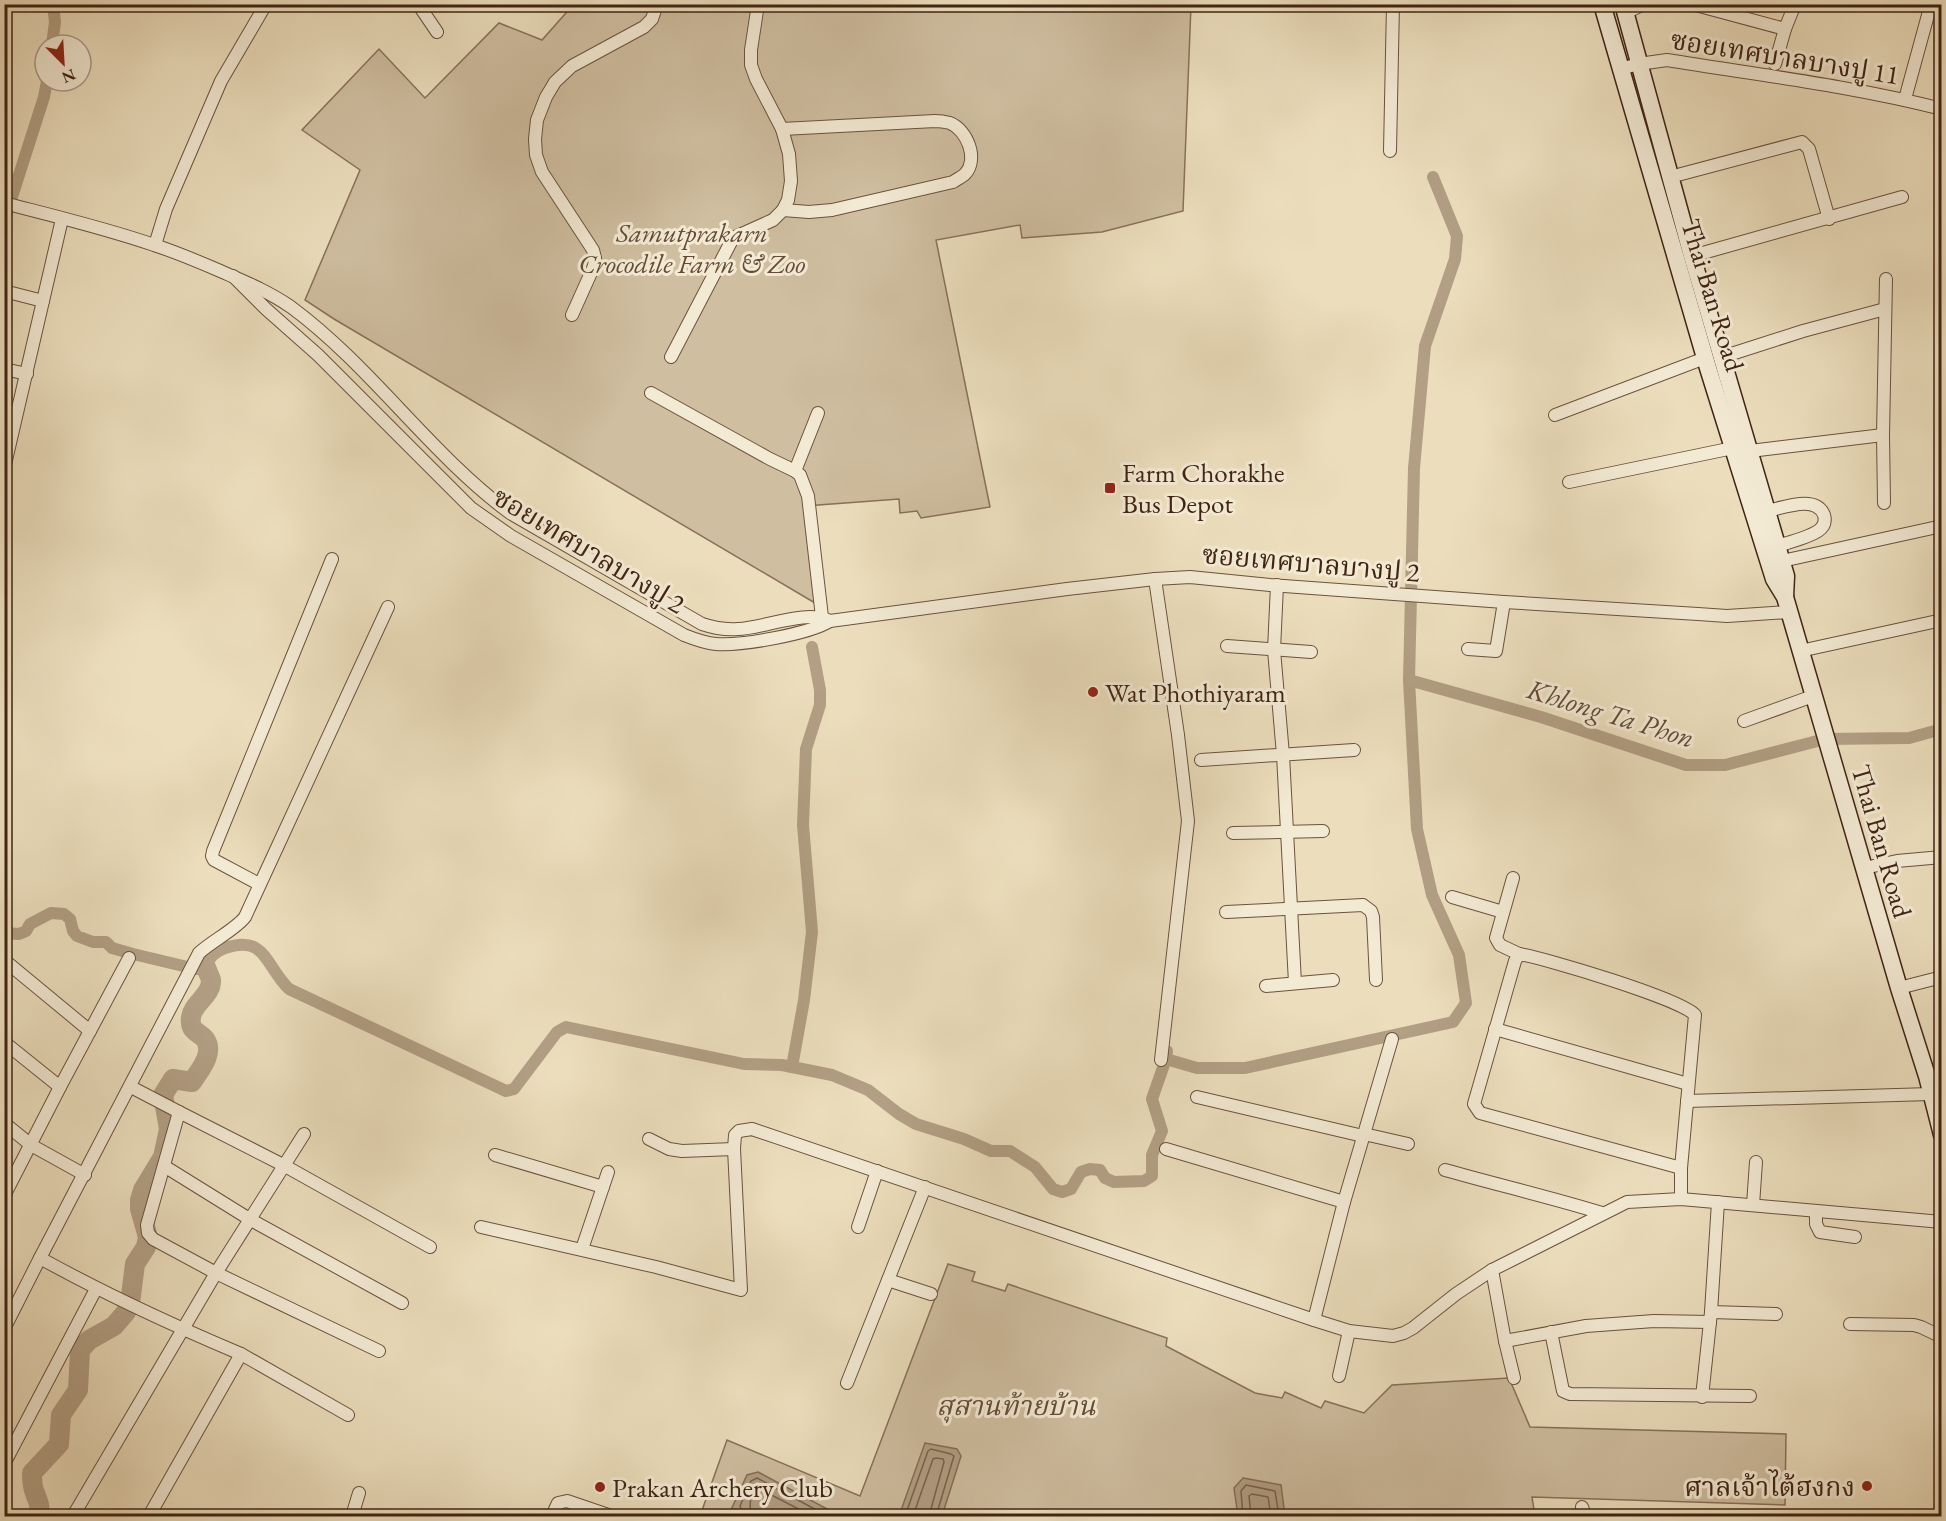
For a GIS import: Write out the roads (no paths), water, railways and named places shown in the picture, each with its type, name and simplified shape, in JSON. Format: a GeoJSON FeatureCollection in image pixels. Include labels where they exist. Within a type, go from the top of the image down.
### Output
{"type":"FeatureCollection","features":[{"type":"Feature","properties":{"kind":"street"},"geometry":{"type":"LineString","coordinates":[[155,245],[166,209],[221,81],[266,4]]}},
{"type":"Feature","properties":{"kind":"street"},"geometry":{"type":"LineString","coordinates":[[418,4],[438,32]]}},
{"type":"Feature","properties":{"kind":"street"},"geometry":{"type":"LineString","coordinates":[[572,315],[594,266],[595,258],[542,172],[536,155],[537,120],[555,82],[572,66],[644,27],[652,18],[657,4]]}},
{"type":"Feature","properties":{"kind":"street"},"geometry":{"type":"LineString","coordinates":[[671,357],[734,238],[773,220],[783,210],[788,200],[791,182],[789,154],[782,129],[751,65],[758,4]]}},
{"type":"Feature","properties":{"kind":"street"},"geometry":{"type":"LineString","coordinates":[[1390,151],[1393,4]]}},
{"type":"Feature","properties":{"kind":"street","name":"Thai Ban Road"},"geometry":{"type":"LineString","coordinates":[[1602,4],[1620,69],[1714,357],[1741,449],[1774,579],[1787,604],[1931,1094],[1941,1135]]}},
{"type":"Feature","properties":{"kind":"street"},"geometry":{"type":"LineString","coordinates":[[1624,9],[1644,4]]}},
{"type":"Feature","properties":{"kind":"street"},"geometry":{"type":"LineString","coordinates":[[1692,4],[1785,29]]}},
{"type":"Feature","properties":{"kind":"street"},"geometry":{"type":"LineString","coordinates":[[1775,64],[1795,4]]}},
{"type":"Feature","properties":{"kind":"street"},"geometry":{"type":"LineString","coordinates":[[1905,99],[1931,4]]}},
{"type":"Feature","properties":{"kind":"street","name":"Thai Ban Road"},"geometry":{"type":"LineString","coordinates":[[1624,9],[1692,256],[1714,357]]}},
{"type":"Feature","properties":{"kind":"street","name":"ซอยเทศบาลบางปู 11"},"geometry":{"type":"LineString","coordinates":[[1620,69],[1667,60],[1905,99],[1941,109]]}},
{"type":"Feature","properties":{"kind":"street"},"geometry":{"type":"LineString","coordinates":[[782,129],[935,121],[950,123],[958,129],[967,141],[971,152],[970,167],[965,174],[953,182],[832,210],[802,212],[783,210]]}},
{"type":"Feature","properties":{"kind":"street"},"geometry":{"type":"LineString","coordinates":[[1670,177],[1802,142],[1809,149],[1829,219]]}},
{"type":"Feature","properties":{"kind":"street"},"geometry":{"type":"LineString","coordinates":[[1692,256],[1902,197]]}},
{"type":"Feature","properties":{"kind":"street","name":"ซอยเทศบาลบางปู 2"},"geometry":{"type":"LineString","coordinates":[[4,203],[155,245],[233,276],[274,296],[319,331],[354,363],[461,473],[510,513],[687,616],[702,624],[725,630],[809,617],[826,619],[1155,579],[1213,578],[1504,602],[1727,616],[1787,604]]}},
{"type":"Feature","properties":{"kind":"street"},"geometry":{"type":"LineString","coordinates":[[4,470],[62,219]]}},
{"type":"Feature","properties":{"kind":"street","name":"ซอยเทศบาลบางปู 2"},"geometry":{"type":"LineString","coordinates":[[233,276],[318,355],[471,508],[554,562],[684,635],[706,643],[734,643],[788,635],[819,628],[826,619]]}},
{"type":"Feature","properties":{"kind":"street"},"geometry":{"type":"LineString","coordinates":[[1884,503],[1886,279]]}},
{"type":"Feature","properties":{"kind":"street"},"geometry":{"type":"LineString","coordinates":[[4,291],[43,301]]}},
{"type":"Feature","properties":{"kind":"street"},"geometry":{"type":"LineString","coordinates":[[1555,415],[1714,357],[1885,309]]}},
{"type":"Feature","properties":{"kind":"street"},"geometry":{"type":"LineString","coordinates":[[4,369],[27,374]]}},
{"type":"Feature","properties":{"kind":"street"},"geometry":{"type":"LineString","coordinates":[[651,393],[800,475],[808,496],[826,619]]}},
{"type":"Feature","properties":{"kind":"street"},"geometry":{"type":"LineString","coordinates":[[795,471],[818,413]]}},
{"type":"Feature","properties":{"kind":"street"},"geometry":{"type":"LineString","coordinates":[[1569,482],[1741,449],[1883,435]]}},
{"type":"Feature","properties":{"kind":"street","name":"Thai Ban Road"},"geometry":{"type":"LineString","coordinates":[[1741,449],[1767,512],[1780,553],[1786,576],[1787,604]]}},
{"type":"Feature","properties":{"kind":"street"},"geometry":{"type":"LineString","coordinates":[[1767,512],[1803,504],[1814,505],[1821,510],[1825,518],[1824,524],[1818,531],[1780,553]]}},
{"type":"Feature","properties":{"kind":"street"},"geometry":{"type":"LineString","coordinates":[[1780,553],[1941,526]]}},
{"type":"Feature","properties":{"kind":"street"},"geometry":{"type":"LineString","coordinates":[[259,884],[214,860],[213,851],[332,559]]}},
{"type":"Feature","properties":{"kind":"street"},"geometry":{"type":"LineString","coordinates":[[1155,579],[1188,821],[1161,1060]]}},
{"type":"Feature","properties":{"kind":"street"},"geometry":{"type":"LineString","coordinates":[[1277,585],[1274,650],[1283,755],[1296,983]]}},
{"type":"Feature","properties":{"kind":"street"},"geometry":{"type":"LineString","coordinates":[[1468,649],[1496,651],[1504,602]]}},
{"type":"Feature","properties":{"kind":"street"},"geometry":{"type":"LineString","coordinates":[[4,1329],[199,953],[241,922],[388,607]]}},
{"type":"Feature","properties":{"kind":"street"},"geometry":{"type":"LineString","coordinates":[[1800,651],[1941,620]]}},
{"type":"Feature","properties":{"kind":"street"},"geometry":{"type":"LineString","coordinates":[[1227,646],[1311,652]]}},
{"type":"Feature","properties":{"kind":"street"},"geometry":{"type":"LineString","coordinates":[[1744,721],[1813,696]]}},
{"type":"Feature","properties":{"kind":"street"},"geometry":{"type":"LineString","coordinates":[[1201,760],[1354,750]]}},
{"type":"Feature","properties":{"kind":"street"},"geometry":{"type":"LineString","coordinates":[[1233,833],[1323,831]]}},
{"type":"Feature","properties":{"kind":"street"},"geometry":{"type":"LineString","coordinates":[[1864,868],[1897,861],[1941,857]]}},
{"type":"Feature","properties":{"kind":"street"},"geometry":{"type":"LineString","coordinates":[[1513,878],[1497,941],[1500,945],[1519,954],[1637,988],[1691,1011],[1695,1015],[1681,1199]]}},
{"type":"Feature","properties":{"kind":"street"},"geometry":{"type":"LineString","coordinates":[[1452,897],[1503,912]]}},
{"type":"Feature","properties":{"kind":"street"},"geometry":{"type":"LineString","coordinates":[[1226,912],[1363,905],[1371,911],[1373,917],[1376,980]]}},
{"type":"Feature","properties":{"kind":"street"},"geometry":{"type":"LineString","coordinates":[[1519,954],[1474,1104],[1480,1113],[1682,1168]]}},
{"type":"Feature","properties":{"kind":"street"},"geometry":{"type":"LineString","coordinates":[[4,1196],[129,958]]}},
{"type":"Feature","properties":{"kind":"street"},"geometry":{"type":"LineString","coordinates":[[4,960],[90,1031]]}},
{"type":"Feature","properties":{"kind":"street"},"geometry":{"type":"LineString","coordinates":[[1899,988],[1941,977]]}},
{"type":"Feature","properties":{"kind":"street"},"geometry":{"type":"LineString","coordinates":[[1266,986],[1333,980]]}},
{"type":"Feature","properties":{"kind":"street"},"geometry":{"type":"LineString","coordinates":[[1496,1029],[1688,1084]]}},
{"type":"Feature","properties":{"kind":"street"},"geometry":{"type":"LineString","coordinates":[[1314,1320],[1344,1202],[1392,1039]]}},
{"type":"Feature","properties":{"kind":"street"},"geometry":{"type":"LineString","coordinates":[[4,1042],[60,1088]]}},
{"type":"Feature","properties":{"kind":"street"},"geometry":{"type":"LineString","coordinates":[[131,1087],[285,1166],[430,1247]]}},
{"type":"Feature","properties":{"kind":"street"},"geometry":{"type":"LineString","coordinates":[[1687,1101],[1931,1094]]}},
{"type":"Feature","properties":{"kind":"street"},"geometry":{"type":"LineString","coordinates":[[1197,1097],[1408,1144]]}},
{"type":"Feature","properties":{"kind":"street"},"geometry":{"type":"LineString","coordinates":[[179,1112],[147,1225],[148,1233],[153,1239],[216,1274],[379,1350]]}},
{"type":"Feature","properties":{"kind":"street"},"geometry":{"type":"LineString","coordinates":[[4,1123],[31,1145],[85,1175]]}},
{"type":"Feature","properties":{"kind":"street"},"geometry":{"type":"LineString","coordinates":[[481,1227],[582,1249],[741,1290],[734,1149],[735,1135],[739,1131],[752,1129],[1314,1320],[1349,1331],[1393,1336],[1413,1328],[1456,1294],[1492,1270],[1627,1202],[1681,1199],[1941,1222]]}},
{"type":"Feature","properties":{"kind":"street"},"geometry":{"type":"LineString","coordinates":[[73,1516],[216,1274],[304,1134]]}},
{"type":"Feature","properties":{"kind":"street"},"geometry":{"type":"LineString","coordinates":[[649,1139],[669,1149],[682,1151],[734,1149]]}},
{"type":"Feature","properties":{"kind":"street"},"geometry":{"type":"LineString","coordinates":[[1166,1149],[1344,1202]]}},
{"type":"Feature","properties":{"kind":"street"},"geometry":{"type":"LineString","coordinates":[[495,1155],[603,1187]]}},
{"type":"Feature","properties":{"kind":"street"},"geometry":{"type":"LineString","coordinates":[[1753,1205],[1756,1162]]}},
{"type":"Feature","properties":{"kind":"street"},"geometry":{"type":"LineString","coordinates":[[164,1166],[251,1220],[402,1303]]}},
{"type":"Feature","properties":{"kind":"street"},"geometry":{"type":"LineString","coordinates":[[1445,1170],[1602,1213]]}},
{"type":"Feature","properties":{"kind":"street"},"geometry":{"type":"LineString","coordinates":[[858,1227],[877,1171]]}},
{"type":"Feature","properties":{"kind":"street"},"geometry":{"type":"LineString","coordinates":[[582,1249],[608,1172]]}},
{"type":"Feature","properties":{"kind":"street"},"geometry":{"type":"LineString","coordinates":[[847,1383],[925,1187]]}},
{"type":"Feature","properties":{"kind":"street"},"geometry":{"type":"LineString","coordinates":[[1702,1397],[1711,1317],[1718,1202]]}},
{"type":"Feature","properties":{"kind":"street"},"geometry":{"type":"LineString","coordinates":[[1816,1211],[1816,1224],[1820,1232],[1855,1237]]}},
{"type":"Feature","properties":{"kind":"street"},"geometry":{"type":"LineString","coordinates":[[40,1258],[96,1289],[183,1330],[241,1354],[348,1415]]}},
{"type":"Feature","properties":{"kind":"street"},"geometry":{"type":"LineString","coordinates":[[1492,1270],[1514,1378]]}},
{"type":"Feature","properties":{"kind":"street"},"geometry":{"type":"LineString","coordinates":[[888,1280],[931,1294]]}},
{"type":"Feature","properties":{"kind":"street"},"geometry":{"type":"LineString","coordinates":[[4,1464],[96,1289]]}},
{"type":"Feature","properties":{"kind":"street"},"geometry":{"type":"LineString","coordinates":[[1505,1341],[1586,1326],[1776,1314]]}},
{"type":"Feature","properties":{"kind":"street"},"geometry":{"type":"LineString","coordinates":[[1850,1324],[1922,1327],[1941,1337]]}},
{"type":"Feature","properties":{"kind":"street"},"geometry":{"type":"LineString","coordinates":[[1339,1376],[1349,1331]]}},
{"type":"Feature","properties":{"kind":"street"},"geometry":{"type":"LineString","coordinates":[[1551,1332],[1563,1391],[1570,1394],[1750,1396]]}},
{"type":"Feature","properties":{"kind":"street"},"geometry":{"type":"LineString","coordinates":[[149,1516],[241,1354]]}},
{"type":"Feature","properties":{"kind":"street"},"geometry":{"type":"LineString","coordinates":[[352,1516],[359,1493]]}},
{"type":"Feature","properties":{"kind":"street"},"geometry":{"type":"LineString","coordinates":[[552,1516],[558,1503],[567,1501],[611,1516]]}},
{"type":"Feature","properties":{"kind":"water"},"geometry":{"type":"Polygon","coordinates":[[[925,1443],[957,1449],[961,1456],[942,1516],[899,1516],[925,1443]]]}},
{"type":"Feature","properties":{"kind":"water"},"geometry":{"type":"Polygon","coordinates":[[[758,1472],[829,1510],[830,1516],[742,1516],[731,1510],[747,1475],[758,1472]]]}},
{"type":"Feature","properties":{"kind":"water"},"geometry":{"type":"Polygon","coordinates":[[[1243,1478],[1281,1485],[1285,1516],[1238,1516],[1234,1488],[1243,1478]]]}},
{"type":"Feature","properties":{"kind":"waterway"},"geometry":{"type":"LineString","coordinates":[[53,4],[54,33]]}},
{"type":"Feature","properties":{"kind":"waterway"},"geometry":{"type":"LineString","coordinates":[[11,200],[45,93]]}},
{"type":"Feature","properties":{"kind":"waterway"},"geometry":{"type":"LineString","coordinates":[[1166,1059],[1197,1068],[1245,1068],[1453,1022],[1466,1003],[1459,955],[1432,895],[1417,829],[1409,680],[1414,468],[1425,346],[1455,259],[1457,236],[1433,177]]}},
{"type":"Feature","properties":{"kind":"waterway"},"geometry":{"type":"LineString","coordinates":[[4,218],[7,213]]}},
{"type":"Feature","properties":{"kind":"waterway"},"geometry":{"type":"LineString","coordinates":[[792,1067],[804,1000],[812,932],[803,825],[806,749],[820,705],[820,690],[812,647]]}},
{"type":"Feature","properties":{"kind":"waterway","name":"Khlong Ta Phon"},"geometry":{"type":"LineString","coordinates":[[1409,680],[1541,717],[1686,765],[1725,765],[1825,739],[1909,738],[1942,729]]}},
{"type":"Feature","properties":{"kind":"waterway"},"geometry":{"type":"LineString","coordinates":[[4,933],[19,934],[26,931],[30,924],[51,913],[64,914],[70,919],[77,936],[93,942],[106,942],[112,948],[133,954],[196,969],[206,967],[215,953],[225,948],[249,945],[263,955],[289,989],[506,1091],[514,1089],[557,1032],[566,1027],[744,1064],[782,1065],[832,1075],[868,1090],[916,1124],[964,1139],[991,1151],[1010,1151],[1035,1167],[1053,1189],[1062,1192],[1071,1189],[1081,1172],[1090,1169],[1100,1170],[1105,1178],[1114,1182],[1144,1181],[1152,1176],[1152,1155],[1162,1131],[1152,1099],[1167,1051]]}},
{"type":"Feature","properties":{"kind":"waterway"},"geometry":{"type":"LineString","coordinates":[[37,1516],[39,1507],[32,1473],[59,1444],[61,1415],[78,1390],[80,1350],[89,1340],[114,1326],[126,1312],[130,1303],[135,1264],[146,1247],[148,1237],[140,1209],[140,1200],[143,1190],[163,1157],[169,1129],[163,1095],[173,1079],[192,1082],[207,1056],[208,1044],[191,1026],[192,1012],[211,985],[206,967]]}},
{"type":"Feature","properties":{"kind":"place","name":"Farm Chorakhe Bus Depot"},"geometry":{"type":"Point","coordinates":[1110,488]}},
{"type":"Feature","properties":{"kind":"place","name":"Wat Phothiyaram"},"geometry":{"type":"Point","coordinates":[1093,692]}},
{"type":"Feature","properties":{"kind":"place","name":"ศาลเจ้าไต้ฮงกง"},"geometry":{"type":"Point","coordinates":[1867,1486]}},
{"type":"Feature","properties":{"kind":"place","name":"Prakan Archery Club"},"geometry":{"type":"Point","coordinates":[600,1487]}},
{"type":"Feature","properties":{"kind":"park label","name":"Samutprakarn Crocodile Farm & Zoo"},"geometry":{"type":"Point","coordinates":[692,248]}},
{"type":"Feature","properties":{"kind":"park label","name":"สุสานท้ายบ้าน"},"geometry":{"type":"Point","coordinates":[1016,1405]}}]}
